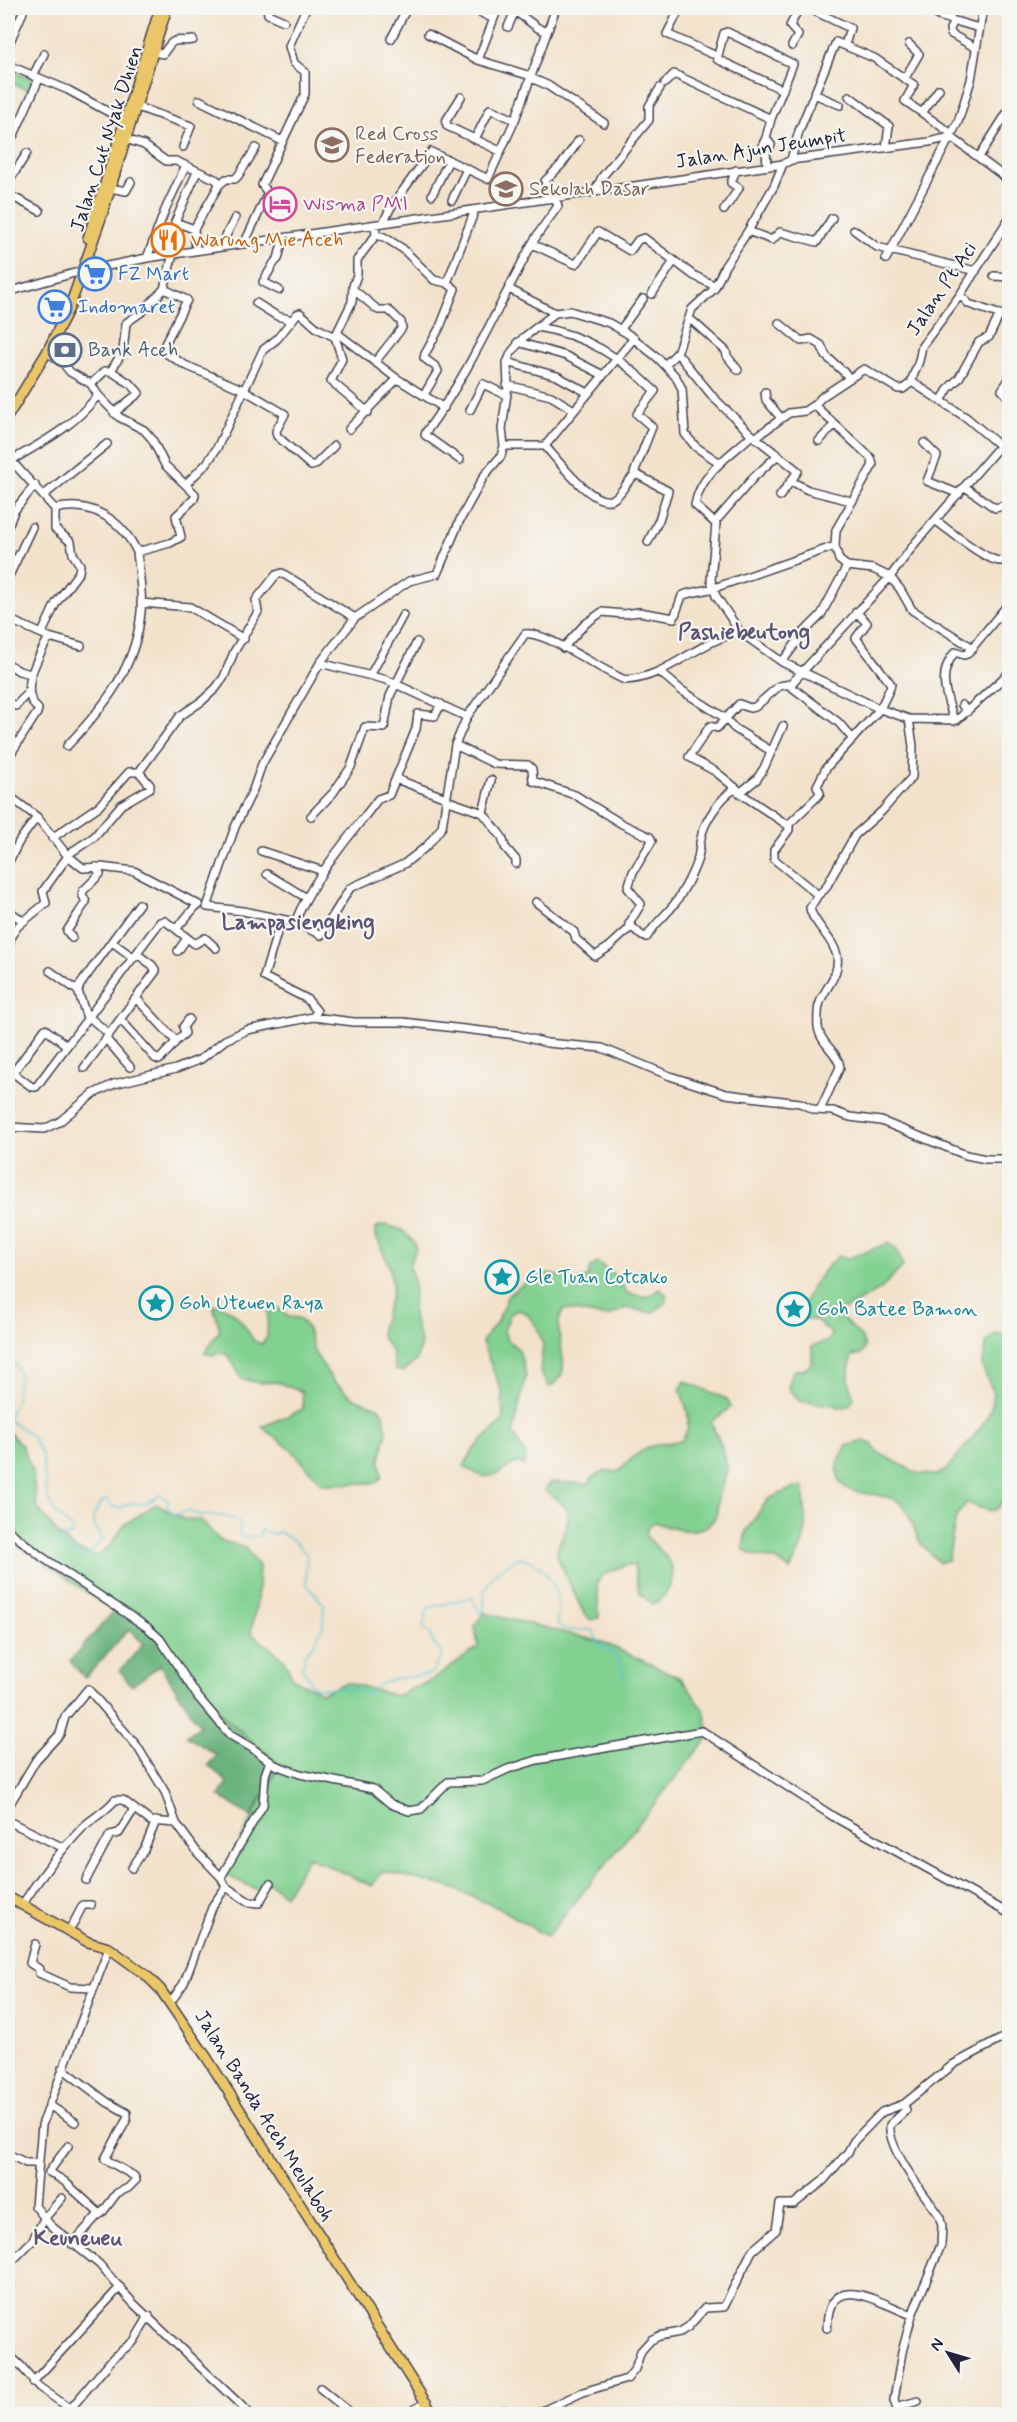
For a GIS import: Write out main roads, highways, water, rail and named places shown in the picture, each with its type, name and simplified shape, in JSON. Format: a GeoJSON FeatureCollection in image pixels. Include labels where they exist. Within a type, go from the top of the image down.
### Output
{"type":"FeatureCollection","features":[{"type":"Feature","properties":{"kind":"highway","name":"Jalan Cut Nyak Dhien"},"geometry":{"type":"LineString","coordinates":[[8,416],[47,352],[70,306],[128,122],[160,8]]}},
{"type":"Feature","properties":{"kind":"highway","name":"Jalan Cut Nyak Dhien"},"geometry":{"type":"LineString","coordinates":[[80,274],[126,139],[128,122],[137,107],[167,8]]}},
{"type":"Feature","properties":{"kind":"highway","name":"Jalan Banda Aceh Meulaboh"},"geometry":{"type":"LineString","coordinates":[[8,1897],[88,1942],[109,1948],[146,1975],[170,2003],[415,2388],[427,2402],[433,2415]]}},
{"type":"Feature","properties":{"kind":"waterway"},"geometry":{"type":"LineString","coordinates":[[8,1356],[16,1366],[20,1379],[17,1397],[8,1420]]}},
{"type":"Feature","properties":{"kind":"waterway"},"geometry":{"type":"LineString","coordinates":[[8,1421],[31,1436],[42,1454],[47,1497],[56,1514],[74,1530],[71,1535],[59,1539],[58,1542],[74,1554],[86,1557],[103,1539],[95,1528],[93,1520],[103,1501],[107,1500],[113,1507],[119,1508],[132,1503],[144,1504],[161,1495],[168,1501],[167,1506],[173,1515],[188,1511],[201,1515],[225,1516],[238,1521],[241,1537],[260,1535],[261,1530],[274,1534],[279,1532],[293,1540],[307,1555],[306,1584],[324,1604],[323,1625],[315,1643],[304,1655],[305,1663],[301,1667],[311,1685],[317,1688],[346,1688],[369,1694],[389,1680],[431,1674],[443,1654],[433,1643],[430,1633],[423,1627],[428,1608],[472,1597],[479,1612],[483,1614],[485,1590],[491,1579],[499,1570],[520,1557],[536,1564],[548,1576],[556,1592],[559,1625],[567,1630],[593,1630],[599,1644],[611,1651],[620,1662],[625,1678]]}},
{"type":"Feature","properties":{"kind":"place","name":"Red Cross Federation"},"geometry":{"type":"Point","coordinates":[332,145]}},
{"type":"Feature","properties":{"kind":"place","name":"Sekolah Dasar"},"geometry":{"type":"Point","coordinates":[506,189]}},
{"type":"Feature","properties":{"kind":"place","name":"Wisma PMI"},"geometry":{"type":"Point","coordinates":[280,204]}},
{"type":"Feature","properties":{"kind":"place","name":"Warung Mie Aceh"},"geometry":{"type":"Point","coordinates":[168,240]}},
{"type":"Feature","properties":{"kind":"place","name":"FZ Mart"},"geometry":{"type":"Point","coordinates":[95,274]}},
{"type":"Feature","properties":{"kind":"place","name":"Indomaret"},"geometry":{"type":"Point","coordinates":[55,307]}},
{"type":"Feature","properties":{"kind":"place","name":"Bank Aceh"},"geometry":{"type":"Point","coordinates":[65,350]}},
{"type":"Feature","properties":{"kind":"place","name":"Gle Tuan Cotcako"},"geometry":{"type":"Point","coordinates":[502,1277]}},
{"type":"Feature","properties":{"kind":"place","name":"Goh Uteuen Raya"},"geometry":{"type":"Point","coordinates":[156,1303]}},
{"type":"Feature","properties":{"kind":"place","name":"Goh Batee Bamon"},"geometry":{"type":"Point","coordinates":[794,1309]}},
{"type":"Feature","properties":{"kind":"district","name":"Pashiebeutong"},"geometry":{"type":"Point","coordinates":[744,633]}},
{"type":"Feature","properties":{"kind":"district","name":"Lampasiengking"},"geometry":{"type":"Point","coordinates":[298,923]}},
{"type":"Feature","properties":{"kind":"district","name":"Keuneueu"},"geometry":{"type":"Point","coordinates":[78,2239]}}]}
